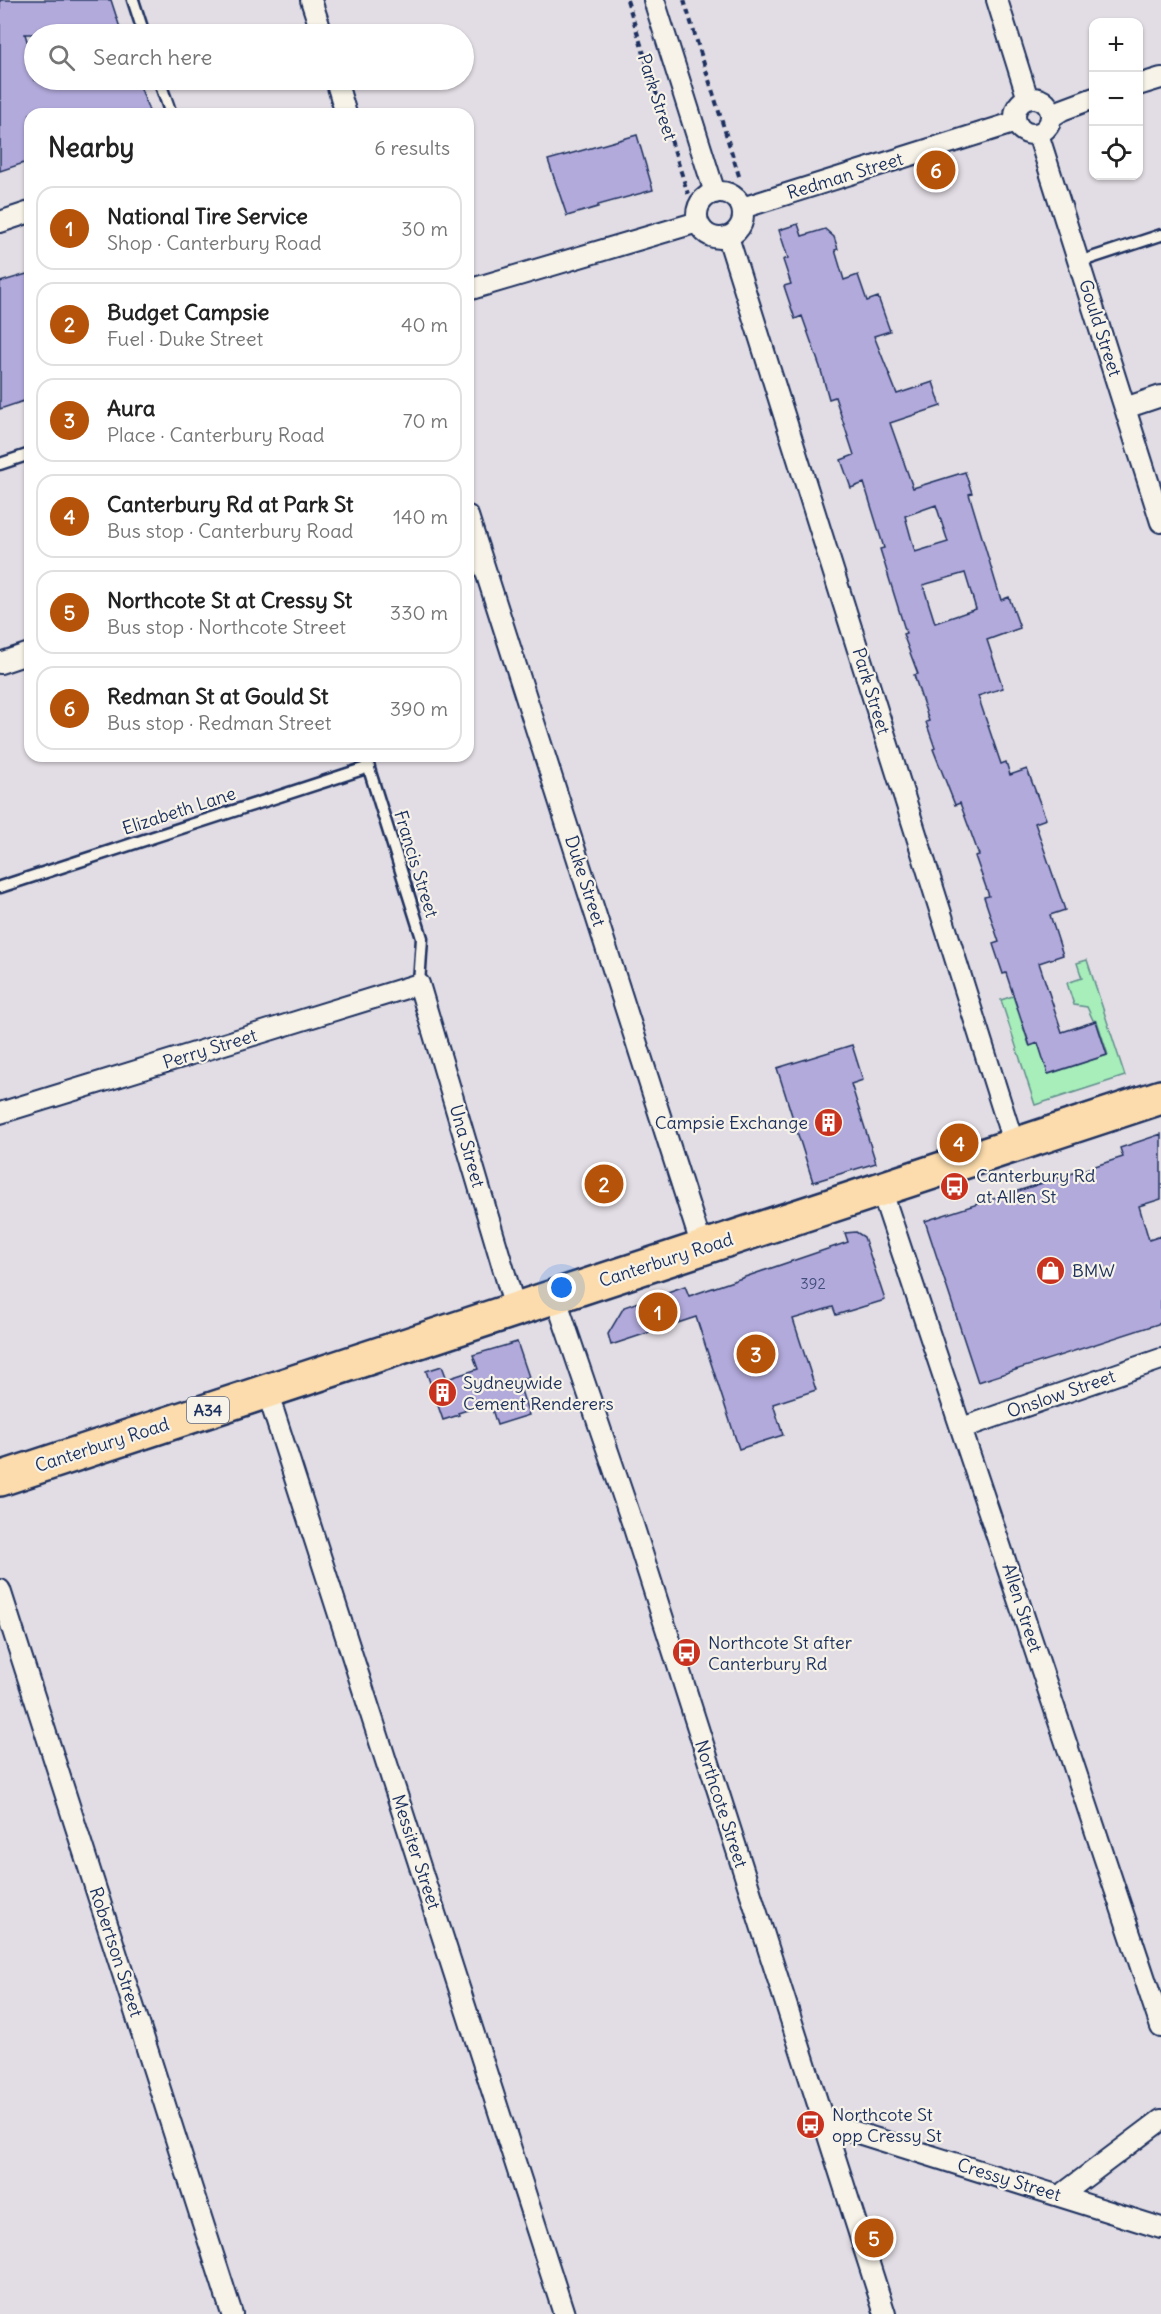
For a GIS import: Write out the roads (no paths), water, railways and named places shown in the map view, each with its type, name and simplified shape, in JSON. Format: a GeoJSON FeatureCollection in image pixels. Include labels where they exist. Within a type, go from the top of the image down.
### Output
{"type":"FeatureCollection","features":[{"type":"Feature","properties":{"kind":"highway","name":"Canterbury Road"},"geometry":{"type":"LineString","coordinates":[[0,1479],[1161,1097]]}},
{"type":"Feature","properties":{"kind":"street"},"geometry":{"type":"LineString","coordinates":[[311,0],[319,24]]}},
{"type":"Feature","properties":{"kind":"street","name":"Park Street"},"geometry":{"type":"LineString","coordinates":[[654,0],[715,193]]}},
{"type":"Feature","properties":{"kind":"street"},"geometry":{"type":"LineString","coordinates":[[997,0],[1028,99]]}},
{"type":"Feature","properties":{"kind":"street"},"geometry":{"type":"LineString","coordinates":[[1143,83],[1161,78]]}},
{"type":"Feature","properties":{"kind":"street"},"geometry":{"type":"LineString","coordinates":[[339,90],[344,108]]}},
{"type":"Feature","properties":{"kind":"street"},"geometry":{"type":"LineString","coordinates":[[1028,99],[1042,101],[1049,107],[1051,117],[1047,128],[1038,134],[1023,130],[1016,122],[1016,111],[1028,99]]}},
{"type":"Feature","properties":{"kind":"street"},"geometry":{"type":"LineString","coordinates":[[1051,117],[1062,110],[1089,100]]}},
{"type":"Feature","properties":{"kind":"street","name":"Redman Street"},"geometry":{"type":"LineString","coordinates":[[742,208],[1016,122]]}},
{"type":"Feature","properties":{"kind":"street","name":"Gould Street"},"geometry":{"type":"LineString","coordinates":[[1038,134],[1161,522]]}},
{"type":"Feature","properties":{"kind":"street"},"geometry":{"type":"LineString","coordinates":[[715,193],[730,194],[742,208],[743,220],[740,227],[728,237],[721,238],[707,234],[699,222],[698,215],[702,201],[715,193]]}},
{"type":"Feature","properties":{"kind":"street"},"geometry":{"type":"LineString","coordinates":[[0,222],[24,214]]}},
{"type":"Feature","properties":{"kind":"street"},"geometry":{"type":"LineString","coordinates":[[474,288],[699,222]]}},
{"type":"Feature","properties":{"kind":"street","name":"Park Street"},"geometry":{"type":"LineString","coordinates":[[728,237],[1014,1145]]}},
{"type":"Feature","properties":{"kind":"street"},"geometry":{"type":"LineString","coordinates":[[1125,408],[1161,396]]}},
{"type":"Feature","properties":{"kind":"street","name":"Duke Street"},"geometry":{"type":"LineString","coordinates":[[474,535],[702,1247]]}},
{"type":"Feature","properties":{"kind":"street"},"geometry":{"type":"LineString","coordinates":[[0,663],[24,655]]}},
{"type":"Feature","properties":{"kind":"street","name":"Perry Street"},"geometry":{"type":"LineString","coordinates":[[0,1113],[420,984]]}},
{"type":"Feature","properties":{"kind":"street","name":"Una Street"},"geometry":{"type":"LineString","coordinates":[[420,984],[515,1308]]}},
{"type":"Feature","properties":{"kind":"street","name":"Allen Street"},"geometry":{"type":"LineString","coordinates":[[881,1189],[1161,2027]]}},
{"type":"Feature","properties":{"kind":"street","name":"Northcote Street"},"geometry":{"type":"LineString","coordinates":[[555,1296],[634,1528],[885,2314]]}},
{"type":"Feature","properties":{"kind":"street","name":"Onslow Street"},"geometry":{"type":"LineString","coordinates":[[962,1428],[1161,1359]]}},
{"type":"Feature","properties":{"kind":"street","name":"Messiter Street"},"geometry":{"type":"LineString","coordinates":[[267,1391],[564,2314]]}},
{"type":"Feature","properties":{"kind":"street","name":"Robertson Street"},"geometry":{"type":"LineString","coordinates":[[0,1590],[231,2314]]}},
{"type":"Feature","properties":{"kind":"street"},"geometry":{"type":"LineString","coordinates":[[1060,2196],[1161,2120]]}},
{"type":"Feature","properties":{"kind":"street","name":"Cressy Street"},"geometry":{"type":"LineString","coordinates":[[823,2121],[1161,2228]]}},
{"type":"Feature","properties":{"kind":"lane"},"geometry":{"type":"LineString","coordinates":[[133,0],[141,24]]}},
{"type":"Feature","properties":{"kind":"lane"},"geometry":{"type":"LineString","coordinates":[[163,90],[169,108]]}},
{"type":"Feature","properties":{"kind":"lane"},"geometry":{"type":"LineString","coordinates":[[1079,262],[1161,235]]}},
{"type":"Feature","properties":{"kind":"lane"},"geometry":{"type":"LineString","coordinates":[[0,464],[24,456]]}},
{"type":"Feature","properties":{"kind":"lane","name":"Francis Street"},"geometry":{"type":"LineString","coordinates":[[367,762],[422,938],[420,984]]}},
{"type":"Feature","properties":{"kind":"lane","name":"Elizabeth Lane"},"geometry":{"type":"LineString","coordinates":[[0,887],[369,767]]}},
{"type":"Feature","properties":{"kind":"place","name":"Redman St at Gould St"},"geometry":{"type":"Point","coordinates":[936,170]}},
{"type":"Feature","properties":{"kind":"place","name":"Campsie Exchange"},"geometry":{"type":"Point","coordinates":[829,1123]}},
{"type":"Feature","properties":{"kind":"place","name":"Canterbury Rd at Park St"},"geometry":{"type":"Point","coordinates":[959,1143]}},
{"type":"Feature","properties":{"kind":"place","name":"Budget Campsie"},"geometry":{"type":"Point","coordinates":[604,1184]}},
{"type":"Feature","properties":{"kind":"place","name":"Canterbury Rd at Allen St"},"geometry":{"type":"Point","coordinates":[955,1186]}},
{"type":"Feature","properties":{"kind":"place","name":"BMW"},"geometry":{"type":"Point","coordinates":[1051,1271]}},
{"type":"Feature","properties":{"kind":"place","name":"National Tire Service"},"geometry":{"type":"Point","coordinates":[658,1312]}},
{"type":"Feature","properties":{"kind":"place","name":"Aura"},"geometry":{"type":"Point","coordinates":[756,1354]}},
{"type":"Feature","properties":{"kind":"place","name":"Sydneywide Cement Renderers"},"geometry":{"type":"Point","coordinates":[442,1393]}},
{"type":"Feature","properties":{"kind":"place","name":"Northcote St after Canterbury Rd"},"geometry":{"type":"Point","coordinates":[687,1653]}},
{"type":"Feature","properties":{"kind":"place","name":"Northcote St opp Cressy St"},"geometry":{"type":"Point","coordinates":[811,2125]}},
{"type":"Feature","properties":{"kind":"place","name":"Northcote St at Cressy St"},"geometry":{"type":"Point","coordinates":[874,2238]}}]}
